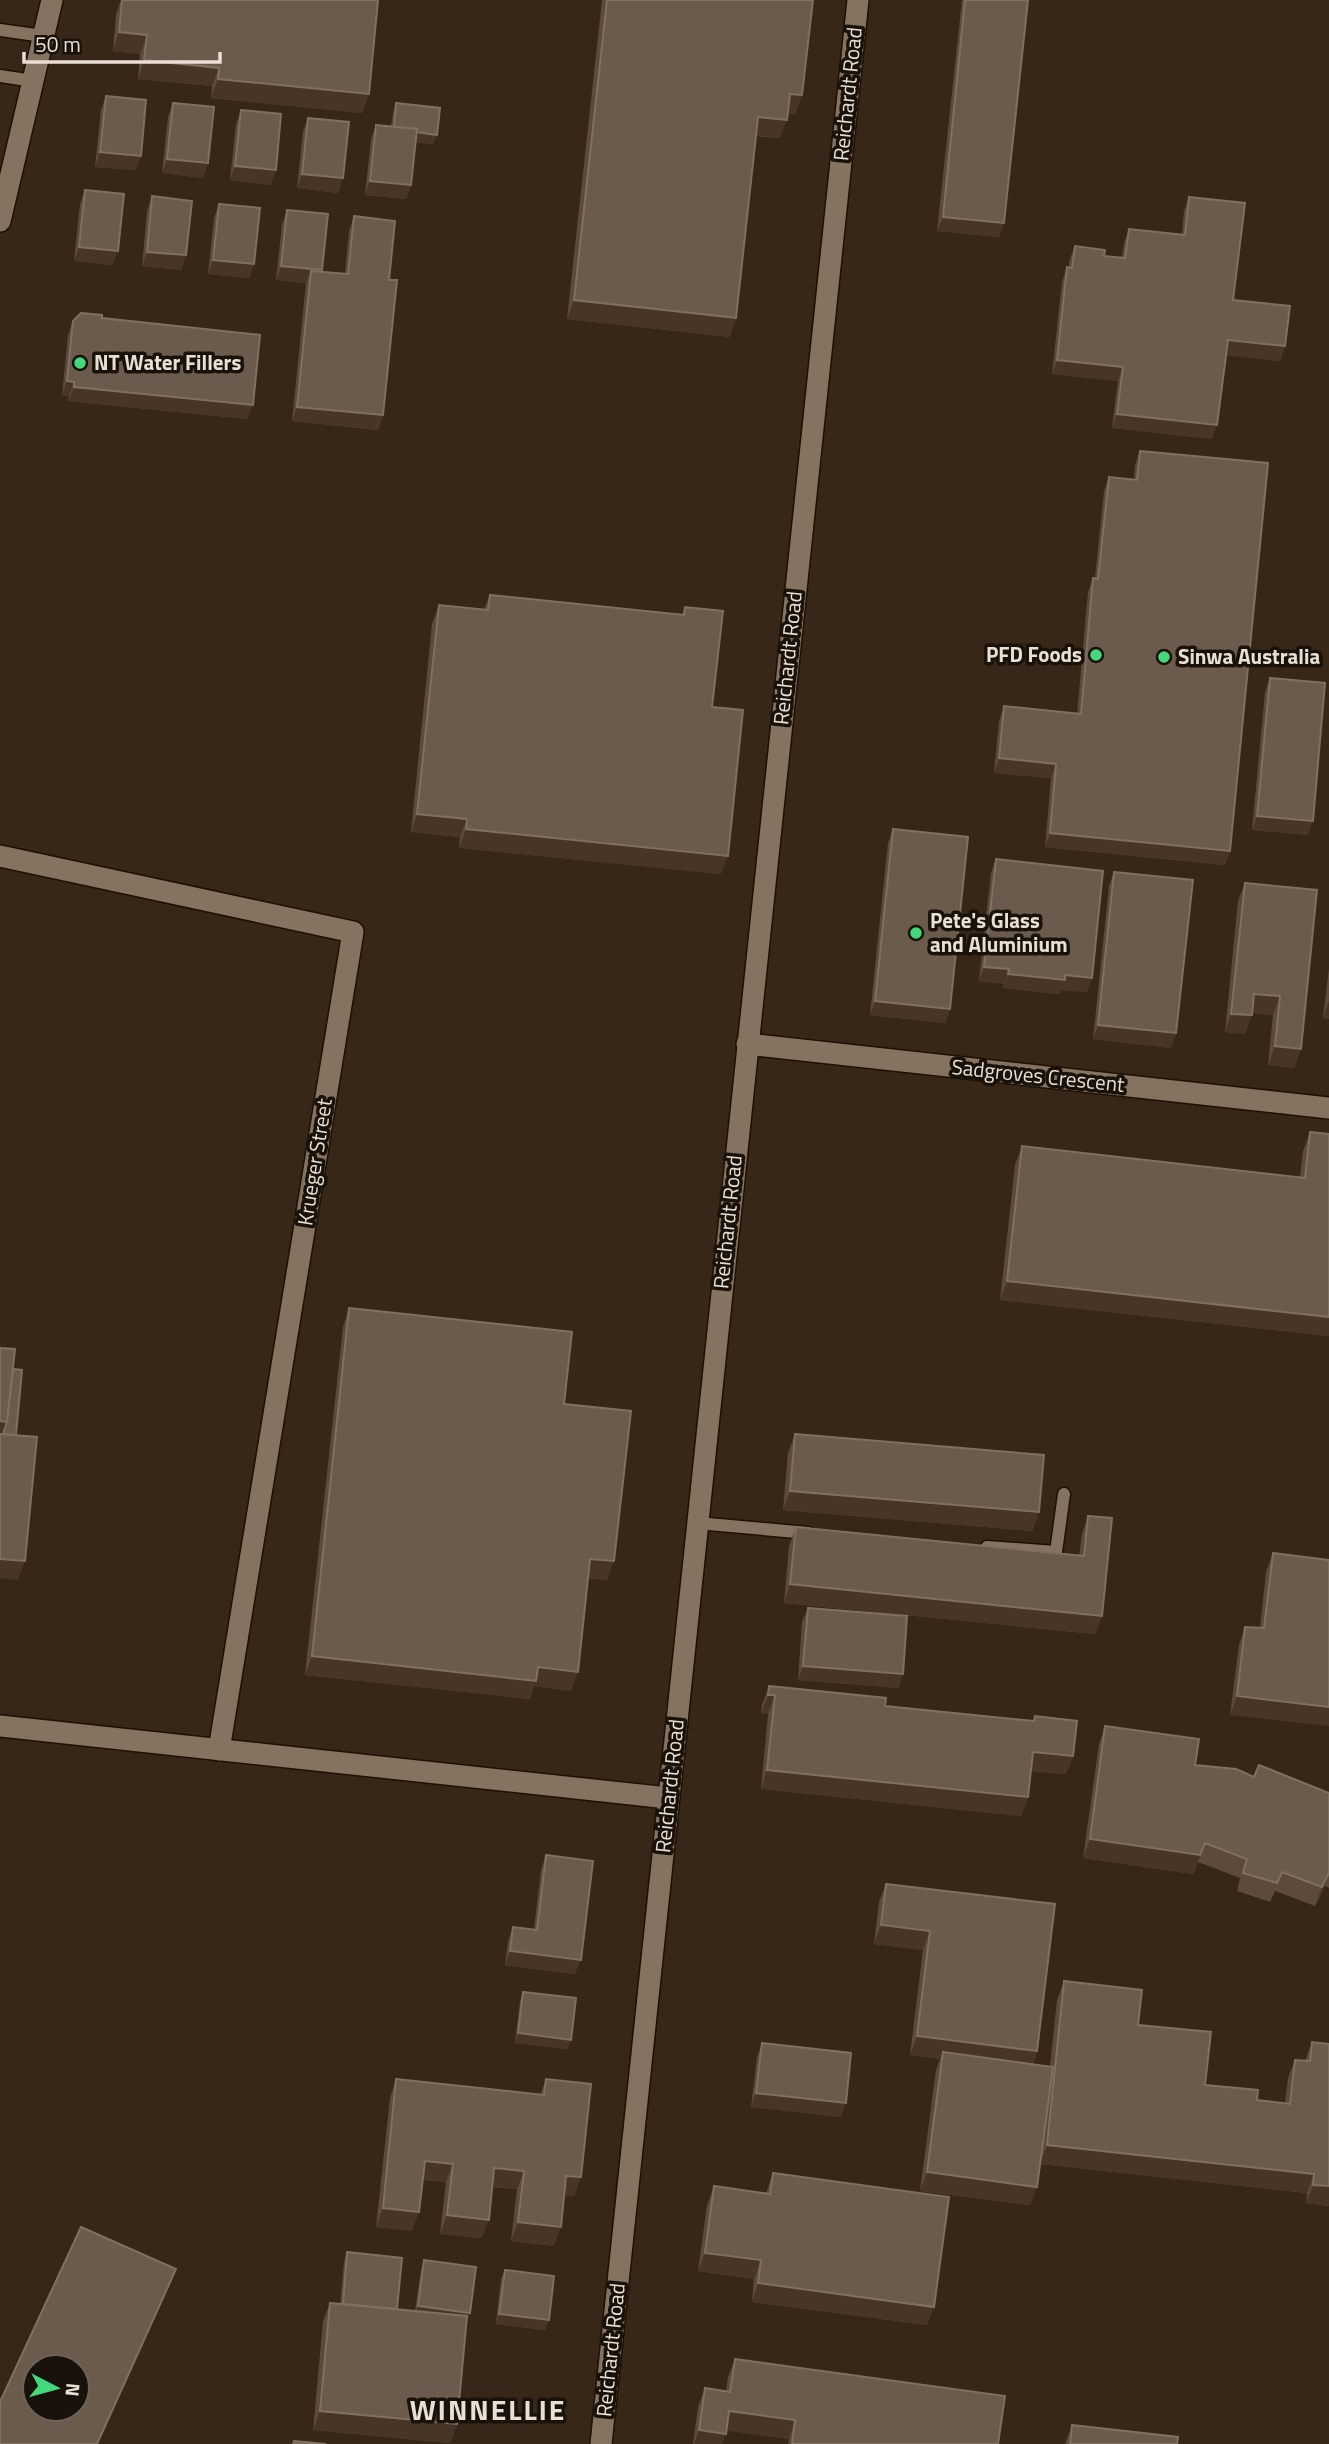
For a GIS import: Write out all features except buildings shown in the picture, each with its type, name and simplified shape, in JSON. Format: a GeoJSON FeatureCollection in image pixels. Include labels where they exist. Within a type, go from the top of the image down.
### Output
{"type":"FeatureCollection","features":[{"type":"Feature","properties":{"kind":"street"},"geometry":{"type":"LineString","coordinates":[[1,210],[8,148],[33,81],[52,0]]}},
{"type":"Feature","properties":{"kind":"street","name":"Reichardt Road"},"geometry":{"type":"LineString","coordinates":[[601,2444],[858,0]]}},
{"type":"Feature","properties":{"kind":"street","name":"Krueger Street"},"geometry":{"type":"LineString","coordinates":[[0,856],[353,932],[219,1750]]}},
{"type":"Feature","properties":{"kind":"street","name":"Sadgroves Crescent"},"geometry":{"type":"LineString","coordinates":[[747,1044],[1329,1108]]}},
{"type":"Feature","properties":{"kind":"street"},"geometry":{"type":"LineString","coordinates":[[0,1726],[668,1798]]}},
{"type":"Feature","properties":{"kind":"lane"},"geometry":{"type":"LineString","coordinates":[[0,30],[43,36]]}},
{"type":"Feature","properties":{"kind":"lane"},"geometry":{"type":"LineString","coordinates":[[0,76],[33,81]]}},
{"type":"Feature","properties":{"kind":"lane"},"geometry":{"type":"LineString","coordinates":[[973,1546],[1056,1552],[1064,1493]]}},
{"type":"Feature","properties":{"kind":"lane"},"geometry":{"type":"LineString","coordinates":[[697,1523],[821,1534]]}},
{"type":"Feature","properties":{"kind":"place","name":"NT Water Fillers"},"geometry":{"type":"Point","coordinates":[80,363]}},
{"type":"Feature","properties":{"kind":"place","name":"PFD Foods"},"geometry":{"type":"Point","coordinates":[1096,655]}},
{"type":"Feature","properties":{"kind":"place","name":"Sinwa Australia"},"geometry":{"type":"Point","coordinates":[1164,657]}},
{"type":"Feature","properties":{"kind":"place","name":"Pete's Glass and Aluminium"},"geometry":{"type":"Point","coordinates":[916,933]}},
{"type":"Feature","properties":{"kind":"district","name":"WINNELLIE"},"geometry":{"type":"Point","coordinates":[488,2410]}}]}
